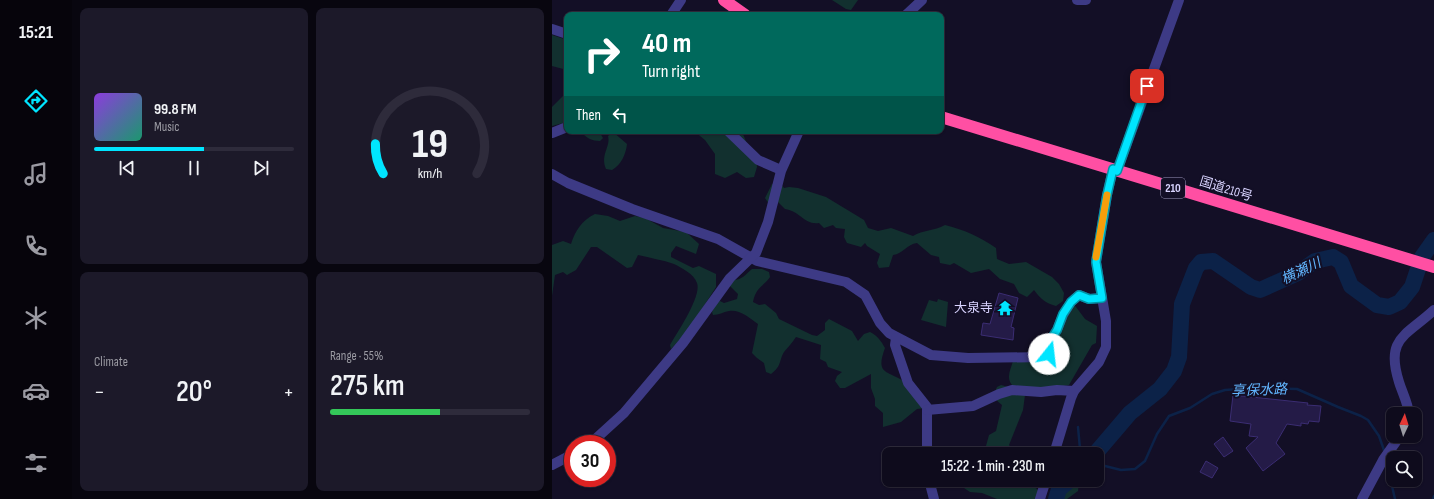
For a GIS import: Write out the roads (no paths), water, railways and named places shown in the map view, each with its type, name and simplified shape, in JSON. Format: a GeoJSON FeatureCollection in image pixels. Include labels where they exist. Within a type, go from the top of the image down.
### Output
{"type":"FeatureCollection","features":[{"type":"Feature","properties":{"kind":"highway"},"geometry":{"type":"LineString","coordinates":[[724,0],[741,12]]}},
{"type":"Feature","properties":{"kind":"highway","name":"国道210号"},"geometry":{"type":"LineString","coordinates":[[944,118],[1434,267]]}},
{"type":"Feature","properties":{"kind":"street"},"geometry":{"type":"LineString","coordinates":[[673,12],[681,0]]}},
{"type":"Feature","properties":{"kind":"street"},"geometry":{"type":"LineString","coordinates":[[909,12],[922,0]]}},
{"type":"Feature","properties":{"kind":"street"},"geometry":{"type":"LineString","coordinates":[[1077,0],[1086,0]]}},
{"type":"Feature","properties":{"kind":"street"},"geometry":{"type":"LineString","coordinates":[[1056,447],[1074,391],[1099,362],[1106,347],[1107,329],[1096,262],[1107,195],[1179,0]]}},
{"type":"Feature","properties":{"kind":"street"},"geometry":{"type":"LineString","coordinates":[[552,29],[564,33]]}},
{"type":"Feature","properties":{"kind":"street"},"geometry":{"type":"LineString","coordinates":[[552,133],[564,127]]}},
{"type":"Feature","properties":{"kind":"street"},"geometry":{"type":"LineString","coordinates":[[731,134],[758,160],[781,170]]}},
{"type":"Feature","properties":{"kind":"street"},"geometry":{"type":"LineString","coordinates":[[601,435],[629,408],[683,343],[725,285],[756,253],[768,222],[781,170],[798,134]]}},
{"type":"Feature","properties":{"kind":"street"},"geometry":{"type":"LineString","coordinates":[[552,174],[568,183],[632,209],[718,239],[760,262],[835,278],[856,288],[867,297],[886,331],[896,338],[927,354],[941,357],[1045,357],[1049,354],[1050,341],[1073,300],[1079,295],[1089,299],[1102,298]]}},
{"type":"Feature","properties":{"kind":"street"},"geometry":{"type":"LineString","coordinates":[[1407,407],[1396,371],[1394,352],[1401,338],[1434,310]]}},
{"type":"Feature","properties":{"kind":"street"},"geometry":{"type":"LineString","coordinates":[[896,338],[895,345],[908,383],[923,402],[927,410],[927,447]]}},
{"type":"Feature","properties":{"kind":"street"},"geometry":{"type":"LineString","coordinates":[[927,410],[969,407],[1012,390],[1041,392],[1062,389],[1074,391]]}},
{"type":"Feature","properties":{"kind":"street"},"geometry":{"type":"LineString","coordinates":[[1362,499],[1382,460],[1395,443]]}},
{"type":"Feature","properties":{"kind":"street"},"geometry":{"type":"LineString","coordinates":[[552,465],[564,459]]}},
{"type":"Feature","properties":{"kind":"street"},"geometry":{"type":"LineString","coordinates":[[931,487],[934,499]]}},
{"type":"Feature","properties":{"kind":"street"},"geometry":{"type":"LineString","coordinates":[[1040,499],[1044,487]]}},
{"type":"Feature","properties":{"kind":"waterway","name":"横瀬川"},"geometry":{"type":"LineString","coordinates":[[1101,447],[1130,413],[1160,389],[1174,371],[1179,357],[1182,304],[1196,268],[1201,262],[1213,261],[1251,287],[1260,290],[1298,273],[1315,261],[1333,257],[1341,262],[1351,286],[1377,305],[1389,307],[1400,302],[1412,287],[1422,257],[1434,240]]}},
{"type":"Feature","properties":{"kind":"waterway","name":"享保水路"},"geometry":{"type":"LineString","coordinates":[[1104,466],[1121,470],[1135,469],[1145,461],[1157,434],[1169,416],[1190,408],[1212,394],[1225,390],[1254,388],[1297,389],[1361,416],[1368,420],[1379,436],[1385,453]]}},
{"type":"Feature","properties":{"kind":"waterway","name":"享保水路"},"geometry":{"type":"LineString","coordinates":[[1078,427],[1080,447]]}},
{"type":"Feature","properties":{"kind":"waterway","name":"横瀬川"},"geometry":{"type":"LineString","coordinates":[[1056,499],[1059,489],[1061,487]]}},
{"type":"Feature","properties":{"kind":"waterway","name":"享保水路"},"geometry":{"type":"LineString","coordinates":[[1392,487],[1395,499]]}},
{"type":"Feature","properties":{"kind":"place","name":"大泉寺"},"geometry":{"type":"Point","coordinates":[1005,308]}}]}
